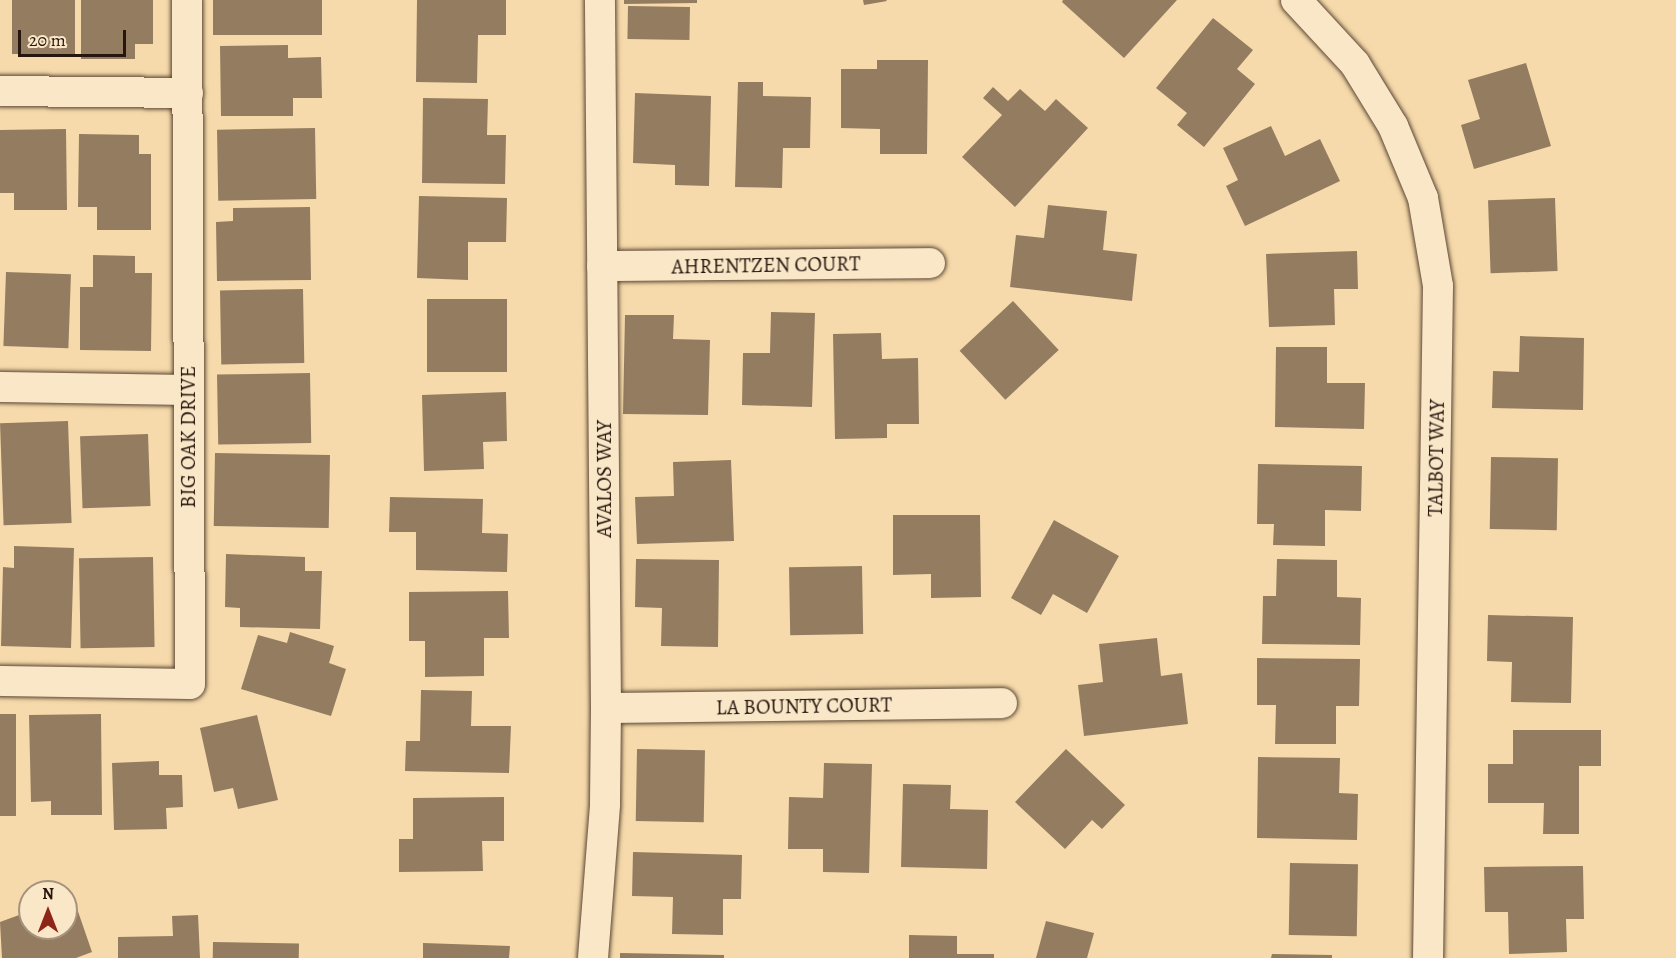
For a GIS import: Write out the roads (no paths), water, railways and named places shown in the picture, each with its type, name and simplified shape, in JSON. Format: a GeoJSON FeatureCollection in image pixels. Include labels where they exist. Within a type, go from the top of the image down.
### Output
{"type":"FeatureCollection","features":[{"type":"Feature","properties":{"kind":"street","name":"BIG OAK DRIVE"},"geometry":{"type":"LineString","coordinates":[[0,681],[190,684],[187,0]]}},
{"type":"Feature","properties":{"kind":"street","name":"AVALOS WAY"},"geometry":{"type":"LineString","coordinates":[[593,958],[605,804],[606,708],[600,0]]}},
{"type":"Feature","properties":{"kind":"street","name":"TALBOT WAY"},"geometry":{"type":"LineString","coordinates":[[1296,0],[1356,64],[1393,126],[1423,198],[1438,286],[1428,958]]}},
{"type":"Feature","properties":{"kind":"street"},"geometry":{"type":"LineString","coordinates":[[0,91],[188,93]]}},
{"type":"Feature","properties":{"kind":"street","name":"AHRENTZEN COURT"},"geometry":{"type":"LineString","coordinates":[[602,266],[930,263]]}},
{"type":"Feature","properties":{"kind":"street"},"geometry":{"type":"LineString","coordinates":[[0,387],[188,390]]}},
{"type":"Feature","properties":{"kind":"street","name":"LA BOUNTY COURT"},"geometry":{"type":"LineString","coordinates":[[606,708],[1002,703]]}}]}
